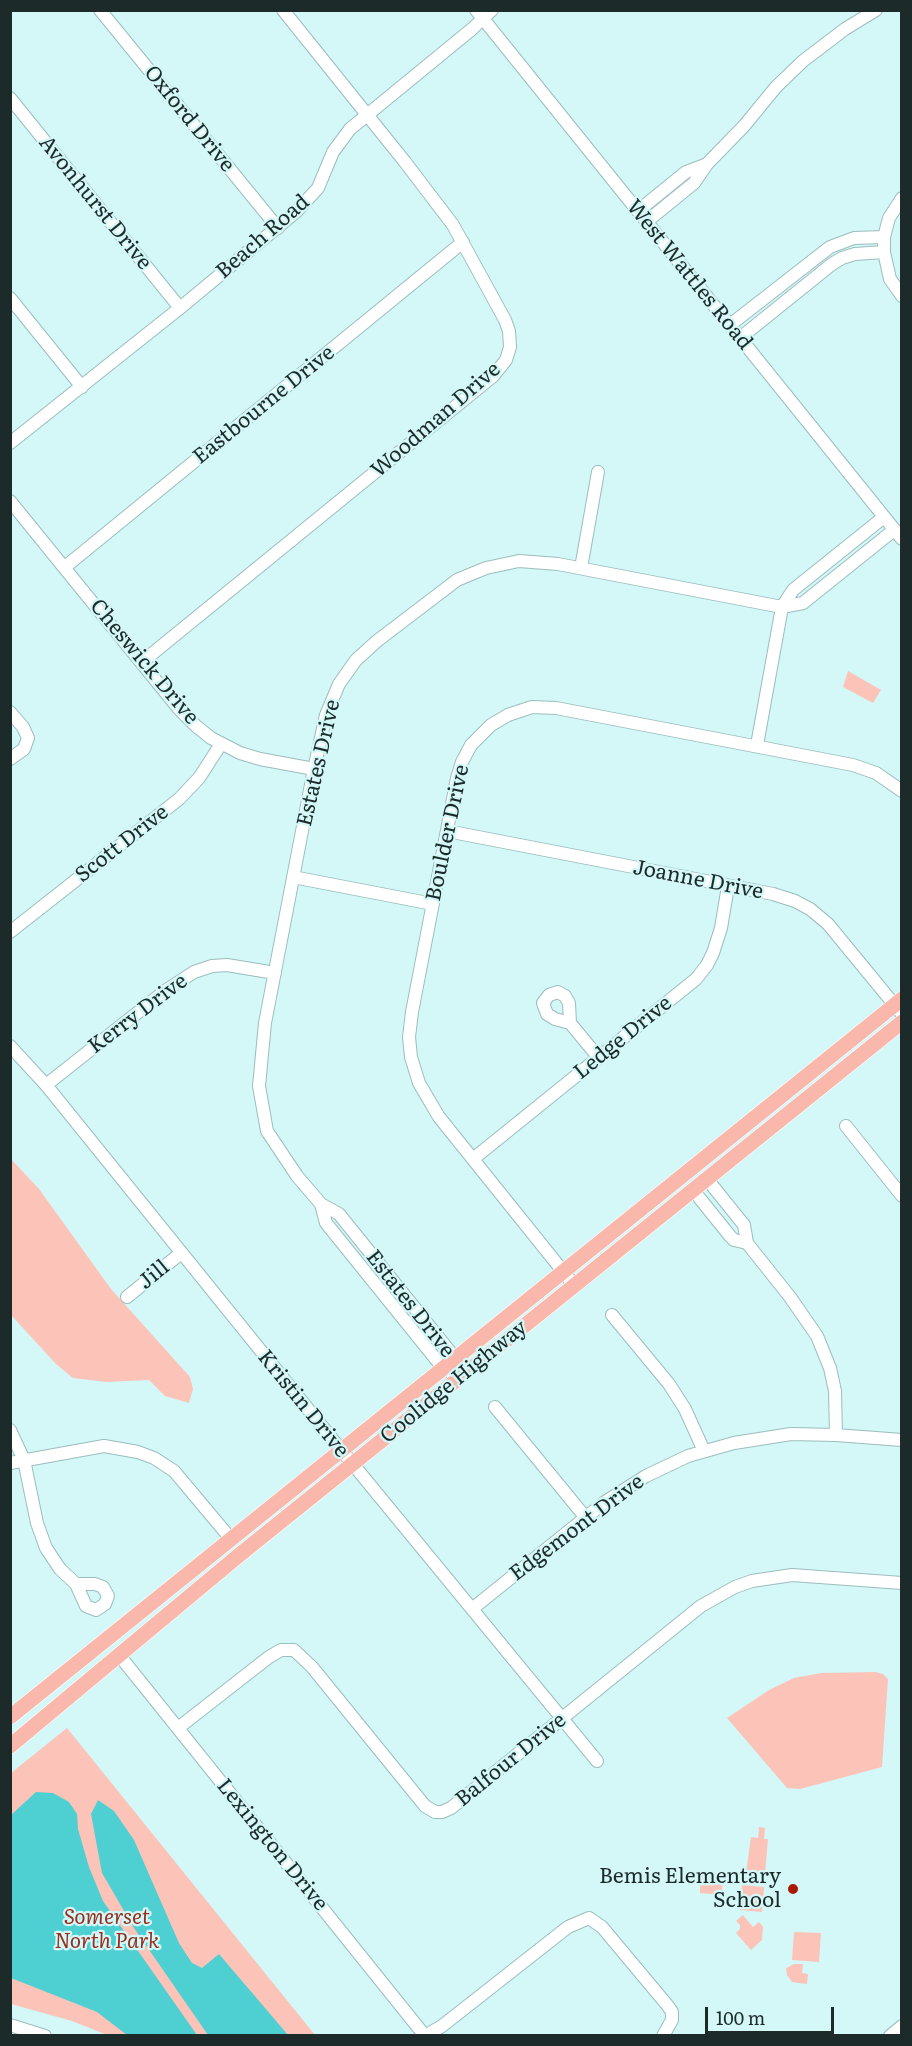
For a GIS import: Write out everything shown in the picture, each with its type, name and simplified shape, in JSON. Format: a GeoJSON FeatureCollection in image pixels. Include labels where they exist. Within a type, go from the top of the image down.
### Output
{"type":"FeatureCollection","features":[{"type":"Feature","properties":{"kind":"main road","name":"Coolidge Highway"},"geometry":{"type":"LineString","coordinates":[[10,1717],[449,1363],[899,1006]]}},
{"type":"Feature","properties":{"kind":"main road","name":"Coolidge Highway"},"geometry":{"type":"LineString","coordinates":[[10,1746],[238,1556],[902,1022]]}},
{"type":"Feature","properties":{"kind":"main road"},"geometry":{"type":"LineString","coordinates":[[231,1539],[239,1547],[238,1556]]}},
{"type":"Feature","properties":{"kind":"main road"},"geometry":{"type":"LineString","coordinates":[[93,1650],[90,1659],[100,1672]]}},
{"type":"Feature","properties":{"kind":"main road"},"geometry":{"type":"LineString","coordinates":[[52,1684],[62,1693],[63,1698],[59,1706]]}},
{"type":"Feature","properties":{"kind":"street","name":"Oxford Drive"},"geometry":{"type":"LineString","coordinates":[[100,10],[278,228]]}},
{"type":"Feature","properties":{"kind":"street","name":"Woodman Drive"},"geometry":{"type":"LineString","coordinates":[[142,662],[493,376],[506,360],[510,347],[509,332],[463,242],[442,208],[283,10]]}},
{"type":"Feature","properties":{"kind":"street"},"geometry":{"type":"LineString","coordinates":[[646,222],[694,183],[707,164],[802,61],[845,29],[876,10]]}},
{"type":"Feature","properties":{"kind":"street","name":"Beach Road"},"geometry":{"type":"LineString","coordinates":[[10,443],[278,228],[312,195],[339,143],[367,115],[484,13]]}},
{"type":"Feature","properties":{"kind":"street","name":"West Wattles Road"},"geometry":{"type":"LineString","coordinates":[[484,13],[646,222],[898,535]]}},
{"type":"Feature","properties":{"kind":"street","name":"Avonhurst Drive"},"geometry":{"type":"LineString","coordinates":[[10,98],[180,308]]}},
{"type":"Feature","properties":{"kind":"street"},"geometry":{"type":"LineString","coordinates":[[638,211],[686,172],[707,164]]}},
{"type":"Feature","properties":{"kind":"street"},"geometry":{"type":"LineString","coordinates":[[902,198],[889,218],[884,237],[884,252],[890,279],[902,296]]}},
{"type":"Feature","properties":{"kind":"street"},"geometry":{"type":"LineString","coordinates":[[730,325],[830,247],[854,238],[884,237]]}},
{"type":"Feature","properties":{"kind":"street","name":"Eastbourne Drive"},"geometry":{"type":"LineString","coordinates":[[65,567],[463,242]]}},
{"type":"Feature","properties":{"kind":"street"},"geometry":{"type":"LineString","coordinates":[[740,338],[842,258],[855,254],[884,252]]}},
{"type":"Feature","properties":{"kind":"street"},"geometry":{"type":"LineString","coordinates":[[10,298],[82,387]]}},
{"type":"Feature","properties":{"kind":"street"},"geometry":{"type":"LineString","coordinates":[[582,568],[598,472]]}},
{"type":"Feature","properties":{"kind":"street","name":"Cheswick Drive"},"geometry":{"type":"LineString","coordinates":[[10,501],[142,662],[203,732],[221,744],[249,756],[314,769]]}},
{"type":"Feature","properties":{"kind":"street"},"geometry":{"type":"LineString","coordinates":[[757,745],[782,607],[793,590],[884,517]]}},
{"type":"Feature","properties":{"kind":"street","name":"Estates Drive"},"geometry":{"type":"LineString","coordinates":[[460,1377],[339,1215],[321,1204],[297,1176],[267,1131],[259,1086],[265,1023],[314,769],[326,715],[339,684],[350,668],[377,641],[444,589],[467,575],[508,562],[530,561],[582,568],[782,607],[803,603],[898,535]]}},
{"type":"Feature","properties":{"kind":"street","name":"Boulder Drive"},"geometry":{"type":"LineString","coordinates":[[574,1285],[429,1103],[415,1074],[411,1057],[409,1037],[412,1012],[459,771],[471,745],[491,725],[508,715],[523,709],[556,708],[757,745],[865,768],[902,790]]}},
{"type":"Feature","properties":{"kind":"street"},"geometry":{"type":"LineString","coordinates":[[10,712],[26,732],[28,741],[24,749],[10,759]]}},
{"type":"Feature","properties":{"kind":"street","name":"Scott Drive"},"geometry":{"type":"LineString","coordinates":[[10,932],[179,799],[199,778],[221,744]]}},
{"type":"Feature","properties":{"kind":"street","name":"Joanne Drive"},"geometry":{"type":"LineString","coordinates":[[447,831],[783,897],[810,909],[828,924],[899,1006]]}},
{"type":"Feature","properties":{"kind":"street"},"geometry":{"type":"LineString","coordinates":[[293,877],[433,904]]}},
{"type":"Feature","properties":{"kind":"street","name":"Ledge Drive"},"geometry":{"type":"LineString","coordinates":[[473,1159],[702,972],[717,943],[728,886]]}},
{"type":"Feature","properties":{"kind":"street","name":"Kerry Drive"},"geometry":{"type":"LineString","coordinates":[[46,1085],[194,972],[227,964],[275,973]]}},
{"type":"Feature","properties":{"kind":"street"},"geometry":{"type":"LineString","coordinates":[[570,1023],[599,1058]]}},
{"type":"Feature","properties":{"kind":"street","name":"Kristin Drive"},"geometry":{"type":"LineString","coordinates":[[10,1046],[46,1085],[352,1464],[597,1761]]}},
{"type":"Feature","properties":{"kind":"street"},"geometry":{"type":"LineString","coordinates":[[846,1126],[902,1196]]}},
{"type":"Feature","properties":{"kind":"street"},"geometry":{"type":"LineString","coordinates":[[707,1179],[744,1225],[747,1244],[790,1297],[817,1336],[830,1368],[835,1391],[836,1435]]}},
{"type":"Feature","properties":{"kind":"street"},"geometry":{"type":"LineString","coordinates":[[693,1190],[734,1240],[747,1244]]}},
{"type":"Feature","properties":{"kind":"street","name":"Jill"},"geometry":{"type":"LineString","coordinates":[[127,1297],[181,1253]]}},
{"type":"Feature","properties":{"kind":"street"},"geometry":{"type":"LineString","coordinates":[[612,1315],[669,1384],[685,1409],[704,1451]]}},
{"type":"Feature","properties":{"kind":"street"},"geometry":{"type":"LineString","coordinates":[[495,1407],[585,1518]]}},
{"type":"Feature","properties":{"kind":"street"},"geometry":{"type":"LineString","coordinates":[[10,1430],[24,1460],[42,1540],[60,1569],[76,1584]]}},
{"type":"Feature","properties":{"kind":"street","name":"Edgemont Drive"},"geometry":{"type":"LineString","coordinates":[[472,1609],[612,1497],[646,1476],[704,1451],[773,1436],[836,1435],[902,1440]]}},
{"type":"Feature","properties":{"kind":"street"},"geometry":{"type":"LineString","coordinates":[[10,1463],[104,1446],[138,1452],[154,1458],[174,1471],[231,1539]]}},
{"type":"Feature","properties":{"kind":"street","name":"Balfour Drive"},"geometry":{"type":"LineString","coordinates":[[178,1728],[268,1657],[281,1650],[294,1650],[312,1667],[425,1806],[435,1812],[442,1812],[451,1809],[701,1606],[735,1587],[752,1581],[792,1575],[902,1583]]}},
{"type":"Feature","properties":{"kind":"street","name":"Lexington Drive"},"geometry":{"type":"LineString","coordinates":[[119,1655],[425,2036]]}},
{"type":"Feature","properties":{"kind":"street"},"geometry":{"type":"LineString","coordinates":[[425,2036],[442,2026],[568,1927],[589,1918],[602,1927],[672,2012],[672,2020],[663,2036]]}},
{"type":"Feature","properties":{"kind":"street"},"geometry":{"type":"LineString","coordinates":[[10,2025],[45,2036]]}},
{"type":"Feature","properties":{"kind":"street"},"geometry":{"type":"LineString","coordinates":[[890,2036],[902,2026]]}},
{"type":"Feature","properties":{"kind":"green space"},"geometry":{"type":"Polygon","coordinates":[[[848,671],[881,690],[873,703],[843,687],[848,671]]]}},
{"type":"Feature","properties":{"kind":"green space"},"geometry":{"type":"Polygon","coordinates":[[[10,1158],[39,1189],[111,1289],[190,1377],[193,1389],[189,1403],[165,1396],[149,1380],[106,1382],[73,1378],[56,1364],[11,1315],[10,1158]]]}},
{"type":"Feature","properties":{"kind":"green space"},"geometry":{"type":"Polygon","coordinates":[[[876,1672],[888,1679],[882,1767],[800,1789],[787,1788],[727,1718],[769,1690],[794,1678],[821,1673],[876,1672]]]}},
{"type":"Feature","properties":{"kind":"green space","name":"Somerset North Park"},"geometry":{"type":"Polygon","coordinates":[[[67,1728],[315,2035],[107,2035],[72,2021],[11,2004],[11,1773],[67,1728]]]}},
{"type":"Feature","properties":{"kind":"green space"},"geometry":{"type":"Polygon","coordinates":[[[759,1827],[765,1828],[764,1839],[768,1839],[765,1874],[746,1873],[751,1837],[758,1838],[759,1827]]]}},
{"type":"Feature","properties":{"kind":"green space"},"geometry":{"type":"Polygon","coordinates":[[[689,1871],[723,1873],[722,1895],[700,1893],[700,1884],[688,1883],[689,1871]]]}},
{"type":"Feature","properties":{"kind":"green space"},"geometry":{"type":"Polygon","coordinates":[[[742,1885],[764,1887],[762,1912],[740,1910],[742,1885]]]}},
{"type":"Feature","properties":{"kind":"green space"},"geometry":{"type":"Polygon","coordinates":[[[743,1915],[753,1927],[759,1922],[763,1927],[762,1940],[751,1950],[736,1933],[740,1925],[736,1921],[743,1915]]]}},
{"type":"Feature","properties":{"kind":"green space"},"geometry":{"type":"Polygon","coordinates":[[[794,1932],[821,1933],[819,1962],[792,1960],[794,1932]]]}},
{"type":"Feature","properties":{"kind":"green space"},"geometry":{"type":"Polygon","coordinates":[[[794,1964],[803,1964],[802,1973],[808,1974],[807,1984],[792,1982],[787,1975],[786,1968],[794,1964]]]}},
{"type":"Feature","properties":{"kind":"water"},"geometry":{"type":"Polygon","coordinates":[[[36,1792],[53,1793],[69,1802],[77,1814],[78,1829],[89,1867],[103,1901],[197,2035],[127,2035],[97,2012],[11,1978],[11,1815],[36,1792]]]}},
{"type":"Feature","properties":{"kind":"water"},"geometry":{"type":"Polygon","coordinates":[[[98,1800],[114,1811],[134,1840],[179,1943],[192,1963],[202,1968],[219,1954],[288,2035],[208,2035],[134,1928],[102,1873],[91,1814],[98,1800]]]}},
{"type":"Feature","properties":{"kind":"place","name":"Bemis Elementary School"},"geometry":{"type":"Point","coordinates":[793,1889]}}]}
